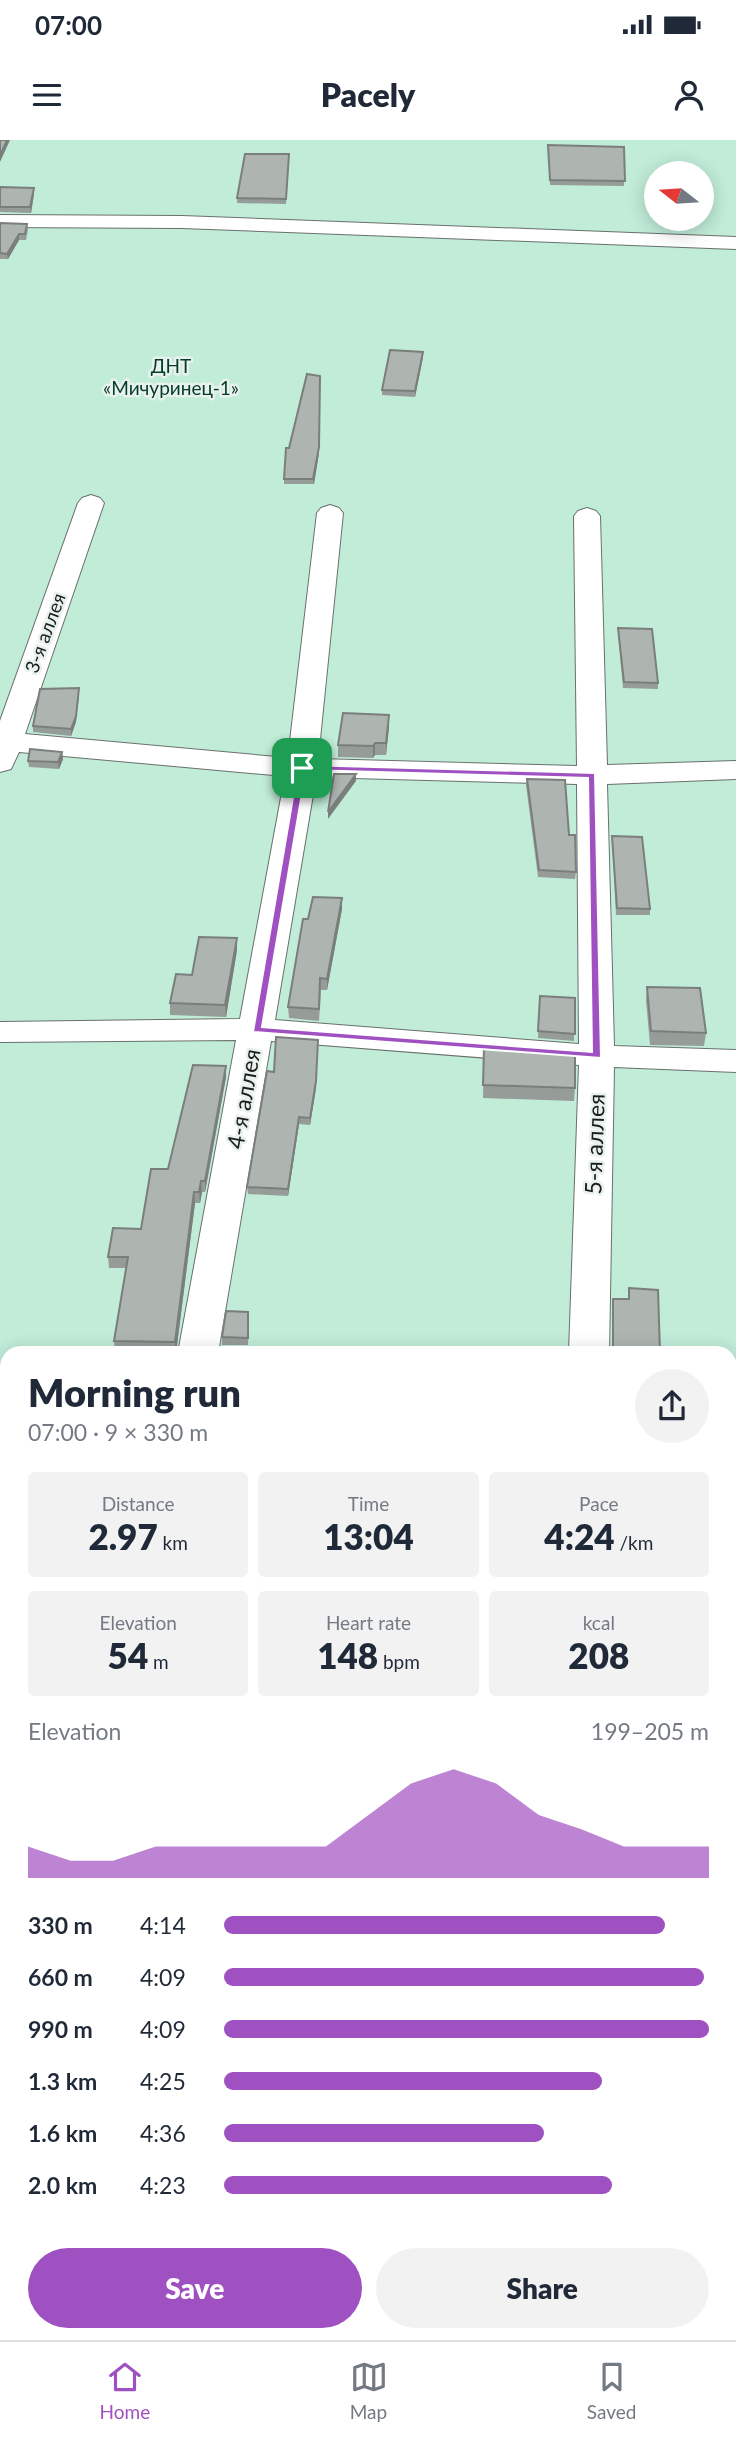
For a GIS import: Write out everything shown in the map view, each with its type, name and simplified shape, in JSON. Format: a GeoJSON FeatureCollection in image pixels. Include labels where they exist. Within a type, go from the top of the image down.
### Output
{"type":"FeatureCollection","features":[{"type":"Feature","properties":{"kind":"street"},"geometry":{"type":"LineString","coordinates":[[0,221],[182,222],[736,243]]}},
{"type":"Feature","properties":{"kind":"street","name":"3-я аллея"},"geometry":{"type":"LineString","coordinates":[[2,748],[91,503]]}},
{"type":"Feature","properties":{"kind":"street","name":"4-я аллея"},"geometry":{"type":"LineString","coordinates":[[199,1346],[302,768],[330,513]]}},
{"type":"Feature","properties":{"kind":"street","name":"5-я аллея"},"geometry":{"type":"LineString","coordinates":[[587,516],[597,1056],[589,1346]]}},
{"type":"Feature","properties":{"kind":"street"},"geometry":{"type":"LineString","coordinates":[[2,748],[302,768],[592,775],[736,769]]}},
{"type":"Feature","properties":{"kind":"street"},"geometry":{"type":"LineString","coordinates":[[0,1032],[257,1029],[597,1056],[736,1061]]}},
{"type":"Feature","properties":{"kind":"green space","name":"ДНТ «Мичуринец-1»"},"geometry":{"type":"Polygon","coordinates":[[[0,140],[736,140],[736,1346],[0,1346],[0,140]]]}},
{"type":"Feature","properties":{"kind":"building"},"geometry":{"type":"Polygon","coordinates":[[[0,140],[7,140],[0,156],[0,140]]]}},
{"type":"Feature","properties":{"kind":"building"},"geometry":{"type":"Polygon","coordinates":[[[548,145],[624,147],[625,181],[550,180],[548,145]]]}},
{"type":"Feature","properties":{"kind":"building"},"geometry":{"type":"Polygon","coordinates":[[[245,154],[289,154],[286,199],[237,198],[245,154]]]}},
{"type":"Feature","properties":{"kind":"building"},"geometry":{"type":"Polygon","coordinates":[[[0,187],[34,188],[30,207],[0,207],[0,187]]]}},
{"type":"Feature","properties":{"kind":"building"},"geometry":{"type":"Polygon","coordinates":[[[0,223],[27,224],[25,234],[19,234],[7,254],[0,253],[0,223]]]}},
{"type":"Feature","properties":{"kind":"building"},"geometry":{"type":"Polygon","coordinates":[[[390,350],[423,352],[415,391],[382,390],[390,350]]]}},
{"type":"Feature","properties":{"kind":"building"},"geometry":{"type":"Polygon","coordinates":[[[307,374],[320,376],[319,447],[313,479],[284,479],[286,448],[289,448],[307,374]]]}},
{"type":"Feature","properties":{"kind":"building"},"geometry":{"type":"Polygon","coordinates":[[[618,628],[652,629],[658,683],[624,682],[618,628]]]}},
{"type":"Feature","properties":{"kind":"building"},"geometry":{"type":"Polygon","coordinates":[[[79,688],[76,716],[71,729],[33,726],[40,689],[79,688]]]}},
{"type":"Feature","properties":{"kind":"building"},"geometry":{"type":"Polygon","coordinates":[[[343,713],[389,715],[386,743],[375,743],[373,746],[338,745],[343,713]]]}},
{"type":"Feature","properties":{"kind":"building"},"geometry":{"type":"Polygon","coordinates":[[[30,749],[62,752],[58,762],[28,761],[30,749]]]}},
{"type":"Feature","properties":{"kind":"building"},"geometry":{"type":"Polygon","coordinates":[[[334,774],[356,774],[328,812],[334,774]]]}},
{"type":"Feature","properties":{"kind":"building"},"geometry":{"type":"Polygon","coordinates":[[[527,779],[565,780],[569,835],[575,835],[576,872],[539,870],[527,779]]]}},
{"type":"Feature","properties":{"kind":"building"},"geometry":{"type":"Polygon","coordinates":[[[612,836],[642,837],[650,909],[617,908],[612,836]]]}},
{"type":"Feature","properties":{"kind":"building"},"geometry":{"type":"Polygon","coordinates":[[[313,897],[342,898],[327,979],[320,978],[319,1009],[288,1007],[303,919],[308,919],[313,897]]]}},
{"type":"Feature","properties":{"kind":"building"},"geometry":{"type":"Polygon","coordinates":[[[199,937],[237,938],[225,1005],[170,1003],[176,974],[192,975],[199,937]]]}},
{"type":"Feature","properties":{"kind":"building"},"geometry":{"type":"Polygon","coordinates":[[[647,987],[700,988],[706,1033],[651,1031],[647,987]]]}},
{"type":"Feature","properties":{"kind":"building"},"geometry":{"type":"Polygon","coordinates":[[[540,996],[575,998],[575,1034],[538,1031],[540,996]]]}},
{"type":"Feature","properties":{"kind":"building"},"geometry":{"type":"Polygon","coordinates":[[[276,1037],[318,1040],[316,1081],[310,1118],[299,1117],[288,1189],[247,1187],[267,1071],[274,1072],[276,1037]]]}},
{"type":"Feature","properties":{"kind":"building"},"geometry":{"type":"Polygon","coordinates":[[[484,1047],[575,1054],[575,1088],[483,1085],[484,1047]]]}},
{"type":"Feature","properties":{"kind":"building"},"geometry":{"type":"Polygon","coordinates":[[[193,1065],[226,1066],[205,1181],[201,1181],[199,1192],[194,1192],[175,1342],[114,1341],[128,1257],[108,1257],[113,1228],[141,1229],[151,1169],[168,1169],[193,1065]]]}},
{"type":"Feature","properties":{"kind":"building"},"geometry":{"type":"Polygon","coordinates":[[[629,1288],[658,1290],[660,1346],[613,1346],[613,1299],[629,1299],[629,1288]]]}},
{"type":"Feature","properties":{"kind":"building"},"geometry":{"type":"Polygon","coordinates":[[[226,1311],[248,1312],[248,1338],[222,1337],[226,1311]]]}},
{"type":"Feature","properties":{"kind":"route"},"geometry":{"type":"LineString","coordinates":[[302,768],[592,775],[597,1056],[257,1029],[302,768]]}}]}
